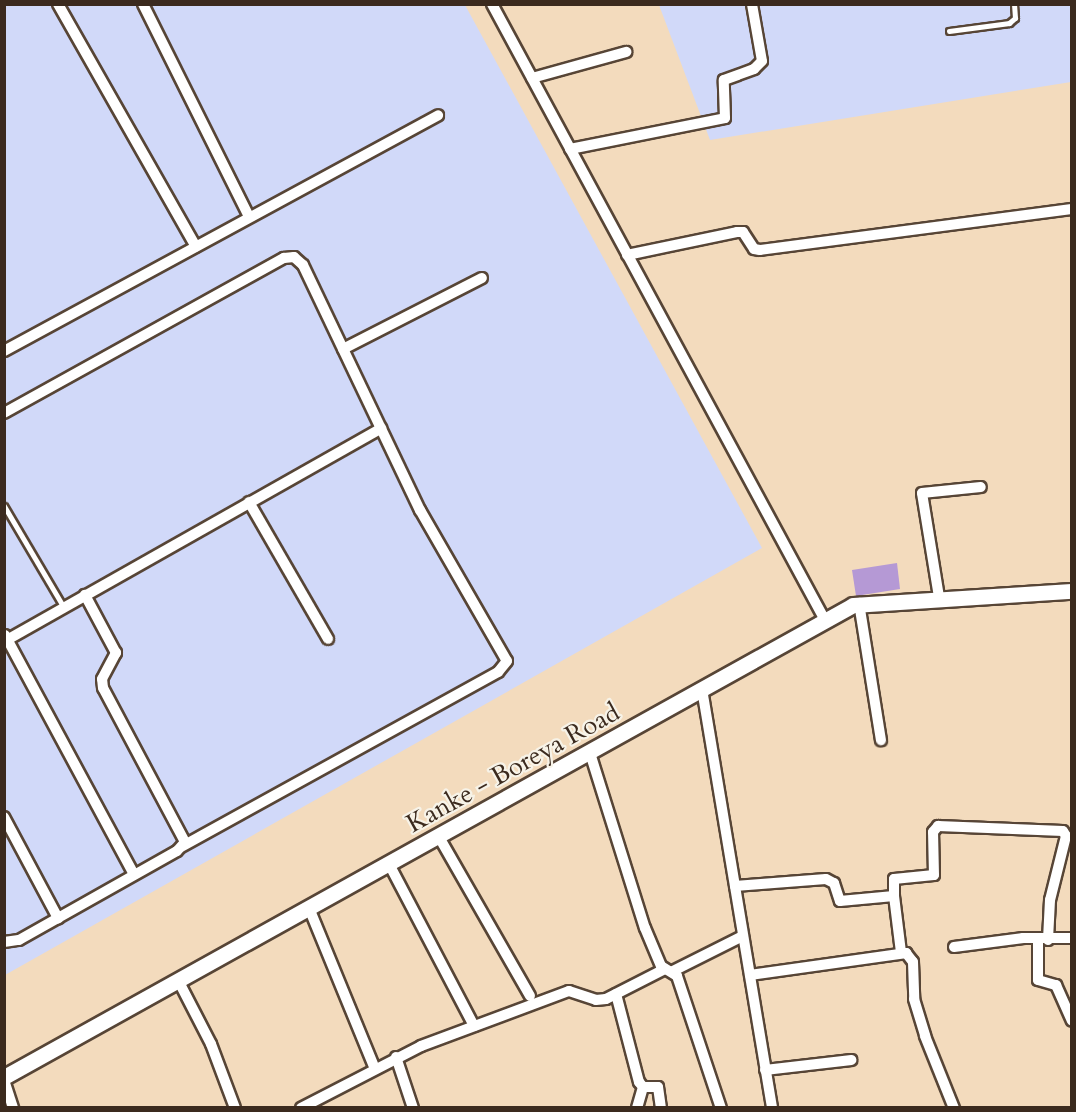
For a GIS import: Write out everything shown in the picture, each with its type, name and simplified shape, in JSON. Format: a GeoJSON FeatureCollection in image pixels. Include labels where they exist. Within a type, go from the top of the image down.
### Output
{"type":"FeatureCollection","features":[{"type":"Feature","properties":{"kind":"street"},"geometry":{"type":"LineString","coordinates":[[58,4],[196,247]]}},
{"type":"Feature","properties":{"kind":"street"},"geometry":{"type":"LineString","coordinates":[[143,4],[249,217]]}},
{"type":"Feature","properties":{"kind":"street"},"geometry":{"type":"LineString","coordinates":[[492,4],[825,620]]}},
{"type":"Feature","properties":{"kind":"street"},"geometry":{"type":"LineString","coordinates":[[570,149],[725,118],[724,80],[754,69],[762,61],[752,4]]}},
{"type":"Feature","properties":{"kind":"street"},"geometry":{"type":"LineString","coordinates":[[532,78],[626,52]]}},
{"type":"Feature","properties":{"kind":"street"},"geometry":{"type":"LineString","coordinates":[[4,351],[438,115]]}},
{"type":"Feature","properties":{"kind":"street"},"geometry":{"type":"LineString","coordinates":[[627,255],[737,231],[744,234],[754,249],[760,250],[1071,209]]}},
{"type":"Feature","properties":{"kind":"street"},"geometry":{"type":"LineString","coordinates":[[4,413],[289,257],[303,265],[420,510],[506,664],[19,940],[4,942]]}},
{"type":"Feature","properties":{"kind":"street"},"geometry":{"type":"LineString","coordinates":[[343,349],[482,278]]}},
{"type":"Feature","properties":{"kind":"street"},"geometry":{"type":"LineString","coordinates":[[134,875],[7,644],[85,595],[381,428]]}},
{"type":"Feature","properties":{"kind":"street"},"geometry":{"type":"LineString","coordinates":[[939,597],[922,493],[981,487]]}},
{"type":"Feature","properties":{"kind":"street"},"geometry":{"type":"LineString","coordinates":[[249,502],[328,639]]}},
{"type":"Feature","properties":{"kind":"street","name":"Kanke - Boreya Road"},"geometry":{"type":"LineString","coordinates":[[4,1078],[859,603],[1071,591]]}},
{"type":"Feature","properties":{"kind":"street"},"geometry":{"type":"LineString","coordinates":[[85,595],[116,653],[102,679],[104,688],[184,837],[183,846]]}},
{"type":"Feature","properties":{"kind":"street"},"geometry":{"type":"LineString","coordinates":[[859,603],[881,740]]}},
{"type":"Feature","properties":{"kind":"street"},"geometry":{"type":"LineString","coordinates":[[702,689],[772,1107]]}},
{"type":"Feature","properties":{"kind":"street"},"geometry":{"type":"LineString","coordinates":[[590,753],[631,890],[659,963],[669,970],[722,1107]]}},
{"type":"Feature","properties":{"kind":"street"},"geometry":{"type":"LineString","coordinates":[[4,817],[58,918]]}},
{"type":"Feature","properties":{"kind":"street"},"geometry":{"type":"LineString","coordinates":[[954,1107],[922,1027],[914,994],[913,962],[901,952],[894,896],[894,879],[934,875],[933,832],[938,826],[1063,831],[1066,836],[1050,900],[1038,980],[1056,985],[1071,1021]]}},
{"type":"Feature","properties":{"kind":"street"},"geometry":{"type":"LineString","coordinates":[[439,837],[530,996]]}},
{"type":"Feature","properties":{"kind":"street"},"geometry":{"type":"LineString","coordinates":[[389,864],[474,1026]]}},
{"type":"Feature","properties":{"kind":"street"},"geometry":{"type":"LineString","coordinates":[[735,886],[826,879],[834,883],[840,901],[894,896]]}},
{"type":"Feature","properties":{"kind":"street"},"geometry":{"type":"LineString","coordinates":[[309,908],[375,1068]]}},
{"type":"Feature","properties":{"kind":"street"},"geometry":{"type":"LineString","coordinates":[[301,1107],[396,1058],[474,1026],[569,991],[596,1000],[616,994],[743,936]]}},
{"type":"Feature","properties":{"kind":"street"},"geometry":{"type":"LineString","coordinates":[[954,947],[1071,938]]}},
{"type":"Feature","properties":{"kind":"street"},"geometry":{"type":"LineString","coordinates":[[750,975],[901,952]]}},
{"type":"Feature","properties":{"kind":"street"},"geometry":{"type":"LineString","coordinates":[[178,980],[211,1044],[235,1107]]}},
{"type":"Feature","properties":{"kind":"street"},"geometry":{"type":"LineString","coordinates":[[616,994],[643,1087],[637,1107]]}},
{"type":"Feature","properties":{"kind":"street"},"geometry":{"type":"LineString","coordinates":[[396,1058],[413,1107]]}},
{"type":"Feature","properties":{"kind":"street"},"geometry":{"type":"LineString","coordinates":[[765,1070],[851,1060]]}},
{"type":"Feature","properties":{"kind":"street"},"geometry":{"type":"LineString","coordinates":[[4,1078],[13,1107]]}},
{"type":"Feature","properties":{"kind":"street"},"geometry":{"type":"LineString","coordinates":[[643,1087],[658,1087],[661,1107]]}},
{"type":"Feature","properties":{"kind":"lane"},"geometry":{"type":"LineString","coordinates":[[949,31],[1009,23],[1015,18],[1014,4]]}},
{"type":"Feature","properties":{"kind":"lane"},"geometry":{"type":"LineString","coordinates":[[4,506],[64,608]]}},
{"type":"Feature","properties":{"kind":"shaded area"},"geometry":{"type":"Polygon","coordinates":[[[5,5],[465,5],[762,548],[5,975],[5,5]]]}},
{"type":"Feature","properties":{"kind":"shaded area"},"geometry":{"type":"Polygon","coordinates":[[[659,5],[1071,5],[1071,82],[710,140],[659,5]]]}},
{"type":"Feature","properties":{"kind":"building"},"geometry":{"type":"Polygon","coordinates":[[[897,563],[900,589],[856,596],[852,570],[897,563]]]}}]}
